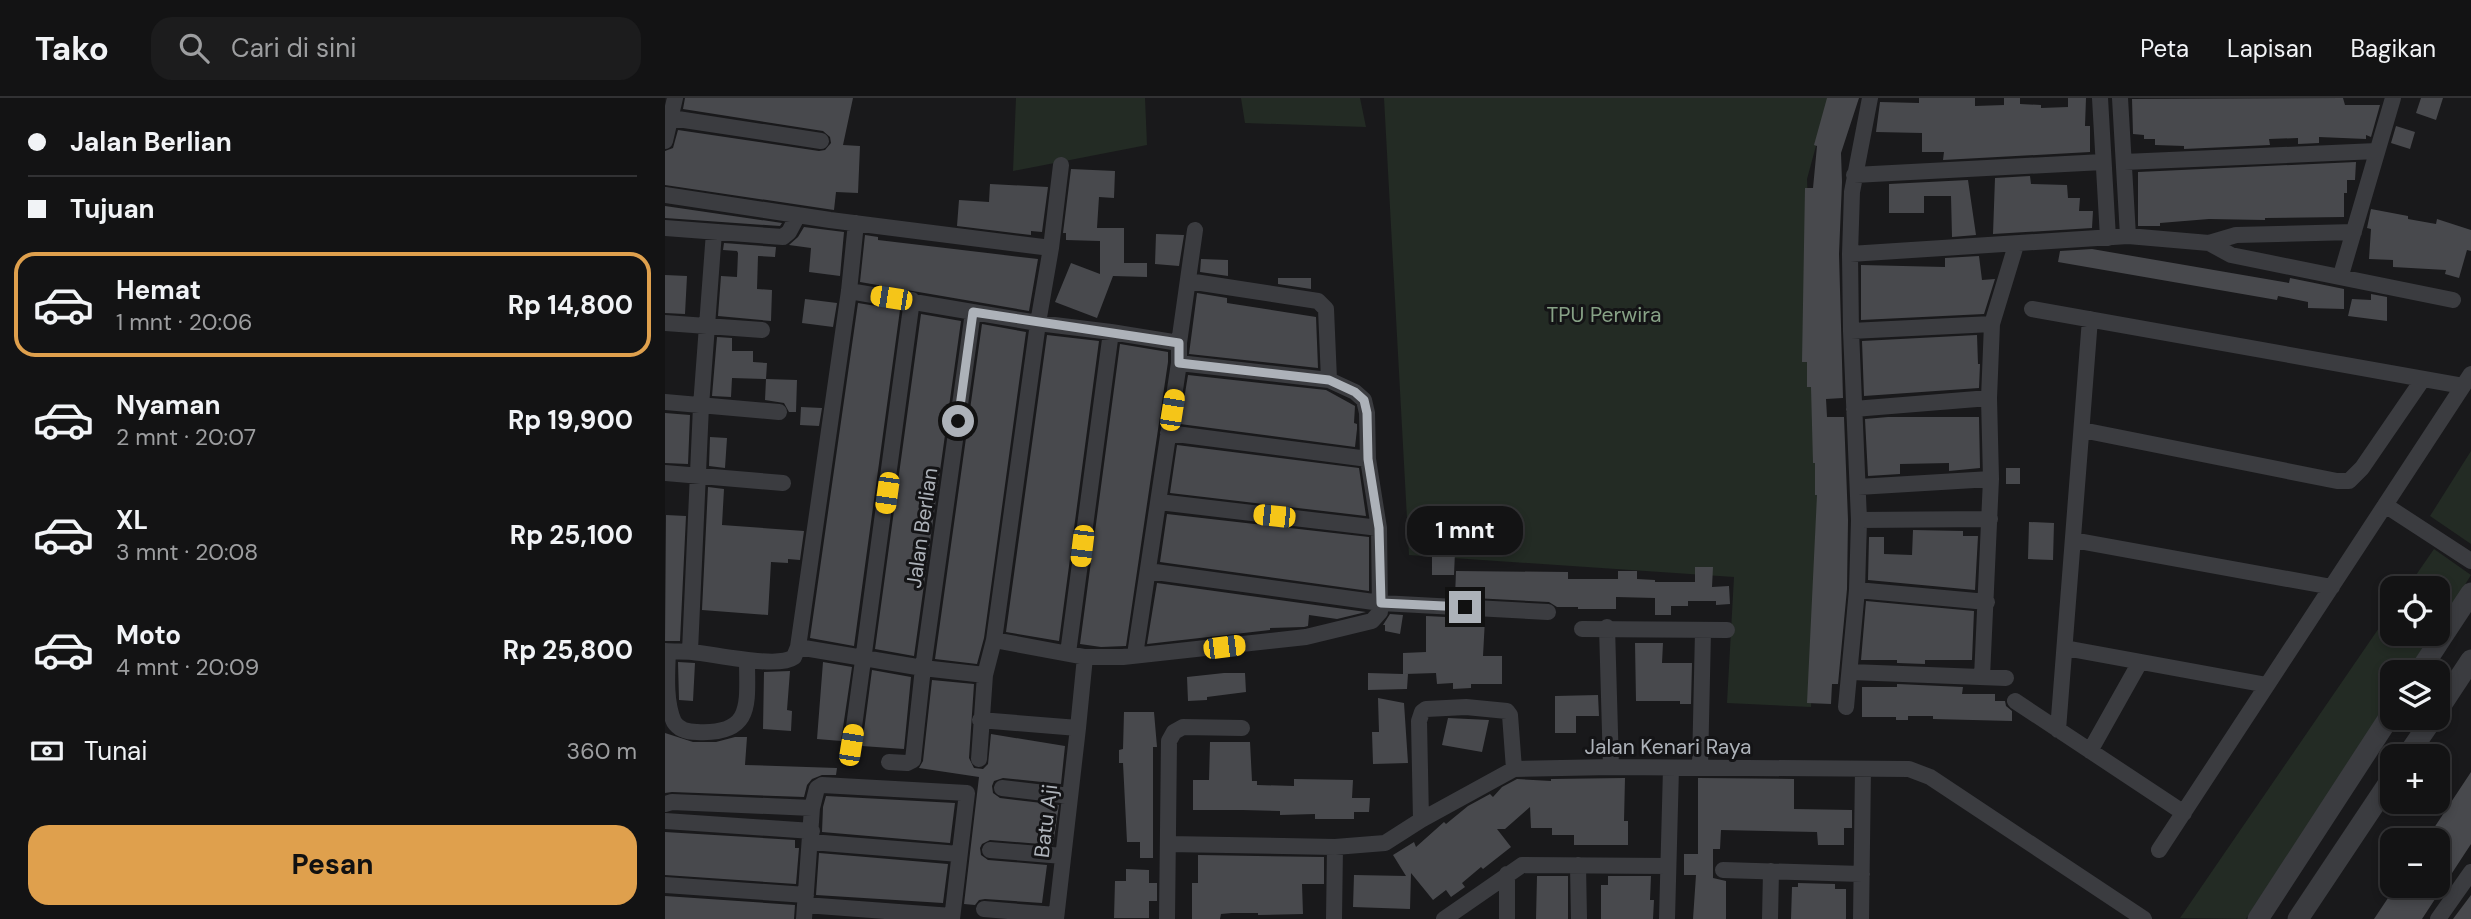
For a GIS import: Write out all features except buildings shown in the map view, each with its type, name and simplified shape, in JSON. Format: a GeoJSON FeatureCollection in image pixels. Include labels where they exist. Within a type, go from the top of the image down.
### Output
{"type":"FeatureCollection","features":[{"type":"Feature","properties":{"kind":"street"},"geometry":{"type":"LineString","coordinates":[[665,141],[675,98]]}},
{"type":"Feature","properties":{"kind":"street"},"geometry":{"type":"LineString","coordinates":[[1846,707],[1857,590],[1859,520],[1850,254],[1854,175],[1870,98]]}},
{"type":"Feature","properties":{"kind":"street"},"geometry":{"type":"LineString","coordinates":[[2100,98],[2108,238]]}},
{"type":"Feature","properties":{"kind":"street"},"geometry":{"type":"LineString","coordinates":[[2120,98],[2128,236]]}},
{"type":"Feature","properties":{"kind":"street"},"geometry":{"type":"LineString","coordinates":[[2341,275],[2393,98]]}},
{"type":"Feature","properties":{"kind":"street"},"geometry":{"type":"LineString","coordinates":[[671,118],[821,141]]}},
{"type":"Feature","properties":{"kind":"street"},"geometry":{"type":"LineString","coordinates":[[2124,162],[2377,150]]}},
{"type":"Feature","properties":{"kind":"street"},"geometry":{"type":"LineString","coordinates":[[1854,175],[2103,162]]}},
{"type":"Feature","properties":{"kind":"street"},"geometry":{"type":"LineString","coordinates":[[979,759],[985,675],[994,640],[1038,323],[1052,248],[1061,165]]}},
{"type":"Feature","properties":{"kind":"street"},"geometry":{"type":"LineString","coordinates":[[665,195],[1052,248]]}},
{"type":"Feature","properties":{"kind":"street"},"geometry":{"type":"LineString","coordinates":[[665,228],[783,237],[789,232],[798,215]]}},
{"type":"Feature","properties":{"kind":"street"},"geometry":{"type":"LineString","coordinates":[[747,660],[746,707],[740,722],[729,730],[710,733],[682,730],[672,720],[667,701],[667,652],[690,652],[747,660],[787,661],[795,657],[849,291],[856,223]]}},
{"type":"Feature","properties":{"kind":"street"},"geometry":{"type":"LineString","coordinates":[[1135,655],[1179,363],[1179,343],[1195,230]]}},
{"type":"Feature","properties":{"kind":"street"},"geometry":{"type":"LineString","coordinates":[[690,652],[701,406],[714,232]]}},
{"type":"Feature","properties":{"kind":"street"},"geometry":{"type":"LineString","coordinates":[[1850,254],[2128,236],[2209,243],[2236,235],[2354,232]]}},
{"type":"Feature","properties":{"kind":"street"},"geometry":{"type":"LineString","coordinates":[[2209,243],[2231,255],[2341,275],[2453,300]]}},
{"type":"Feature","properties":{"kind":"street"},"geometry":{"type":"LineString","coordinates":[[1982,677],[1990,519],[1989,398],[1992,324],[2016,245]]}},
{"type":"Feature","properties":{"kind":"street"},"geometry":{"type":"LineString","coordinates":[[1188,281],[1318,301],[1326,309],[1328,319],[1329,380]]}},
{"type":"Feature","properties":{"kind":"street"},"geometry":{"type":"LineString","coordinates":[[849,291],[1038,323],[1179,343]]}},
{"type":"Feature","properties":{"kind":"street"},"geometry":{"type":"LineString","coordinates":[[850,756],[912,300]]}},
{"type":"Feature","properties":{"kind":"street"},"geometry":{"type":"LineString","coordinates":[[2032,309],[2423,379],[2467,380]]}},
{"type":"Feature","properties":{"kind":"street","name":"Jalan Berlian"},"geometry":{"type":"LineString","coordinates":[[889,762],[907,763],[913,760],[923,668],[973,312]]}},
{"type":"Feature","properties":{"kind":"street"},"geometry":{"type":"LineString","coordinates":[[2058,730],[2090,319]]}},
{"type":"Feature","properties":{"kind":"street"},"geometry":{"type":"LineString","coordinates":[[665,323],[762,330]]}},
{"type":"Feature","properties":{"kind":"street"},"geometry":{"type":"LineString","coordinates":[[1851,331],[1992,324]]}},
{"type":"Feature","properties":{"kind":"street"},"geometry":{"type":"LineString","coordinates":[[1068,653],[1111,332]]}},
{"type":"Feature","properties":{"kind":"street"},"geometry":{"type":"LineString","coordinates":[[994,640],[1085,657],[1135,655],[1306,637],[1372,621],[1380,612],[1379,528],[1368,459],[1367,413],[1364,400],[1355,392],[1329,380],[1179,363]]}},
{"type":"Feature","properties":{"kind":"street"},"geometry":{"type":"LineString","coordinates":[[2082,430],[2337,481],[2349,481],[2423,379]]}},
{"type":"Feature","properties":{"kind":"street"},"geometry":{"type":"LineString","coordinates":[[2159,850],[2467,380]]}},
{"type":"Feature","properties":{"kind":"street"},"geometry":{"type":"LineString","coordinates":[[1854,409],[1989,398]]}},
{"type":"Feature","properties":{"kind":"street"},"geometry":{"type":"LineString","coordinates":[[665,402],[779,412]]}},
{"type":"Feature","properties":{"kind":"street"},"geometry":{"type":"LineString","coordinates":[[1168,433],[1368,459]]}},
{"type":"Feature","properties":{"kind":"street"},"geometry":{"type":"LineString","coordinates":[[665,473],[783,483]]}},
{"type":"Feature","properties":{"kind":"street"},"geometry":{"type":"LineString","coordinates":[[1859,487],[1991,480]]}},
{"type":"Feature","properties":{"kind":"street"},"geometry":{"type":"LineString","coordinates":[[1159,502],[1379,528]]}},
{"type":"Feature","properties":{"kind":"street"},"geometry":{"type":"LineString","coordinates":[[2385,506],[2471,561]]}},
{"type":"Feature","properties":{"kind":"street"},"geometry":{"type":"LineString","coordinates":[[1859,520],[1990,519]]}},
{"type":"Feature","properties":{"kind":"street"},"geometry":{"type":"LineString","coordinates":[[2073,540],[2332,587]]}},
{"type":"Feature","properties":{"kind":"street"},"geometry":{"type":"LineString","coordinates":[[1148,571],[1381,603],[1548,612]]}},
{"type":"Feature","properties":{"kind":"street"},"geometry":{"type":"LineString","coordinates":[[1857,590],[1987,602]]}},
{"type":"Feature","properties":{"kind":"street"},"geometry":{"type":"LineString","coordinates":[[2427,660],[2471,593]]}},
{"type":"Feature","properties":{"kind":"street"},"geometry":{"type":"LineString","coordinates":[[1582,629],[1607,627],[1727,630]]}},
{"type":"Feature","properties":{"kind":"street"},"geometry":{"type":"LineString","coordinates":[[1607,627],[1611,767]]}},
{"type":"Feature","properties":{"kind":"street"},"geometry":{"type":"LineString","coordinates":[[1700,767],[1703,631]]}},
{"type":"Feature","properties":{"kind":"street"},"geometry":{"type":"LineString","coordinates":[[798,647],[923,668],[985,675]]}},
{"type":"Feature","properties":{"kind":"street"},"geometry":{"type":"LineString","coordinates":[[2065,648],[2267,685]]}},
{"type":"Feature","properties":{"kind":"street","name":"Batu Aji"},"geometry":{"type":"LineString","coordinates":[[1056,917],[1085,657]]}},
{"type":"Feature","properties":{"kind":"street"},"geometry":{"type":"LineString","coordinates":[[2450,692],[2471,660]]}},
{"type":"Feature","properties":{"kind":"street"},"geometry":{"type":"LineString","coordinates":[[2090,751],[2140,662]]}},
{"type":"Feature","properties":{"kind":"street"},"geometry":{"type":"LineString","coordinates":[[1851,672],[2005,678]]}},
{"type":"Feature","properties":{"kind":"street"},"geometry":{"type":"LineString","coordinates":[[2015,701],[2184,813]]}},
{"type":"Feature","properties":{"kind":"street"},"geometry":{"type":"LineString","coordinates":[[1421,820],[1419,722],[1426,709],[1465,707],[1507,711],[1510,715],[1514,769]]}},
{"type":"Feature","properties":{"kind":"street"},"geometry":{"type":"LineString","coordinates":[[980,720],[1077,729]]}},
{"type":"Feature","properties":{"kind":"street"},"geometry":{"type":"LineString","coordinates":[[1167,919],[1169,741],[1174,732],[1183,727],[1242,729]]}},
{"type":"Feature","properties":{"kind":"street"},"geometry":{"type":"LineString","coordinates":[[2258,919],[2381,730]]}},
{"type":"Feature","properties":{"kind":"street"},"geometry":{"type":"LineString","coordinates":[[1667,919],[1671,768]]}},
{"type":"Feature","properties":{"kind":"street","name":"Jalan Kenari Raya"},"geometry":{"type":"LineString","coordinates":[[1168,844],[1335,847],[1385,843],[1514,769],[1909,769],[1930,777],[2144,919]]}},
{"type":"Feature","properties":{"kind":"street"},"geometry":{"type":"LineString","coordinates":[[1861,919],[1863,769]]}},
{"type":"Feature","properties":{"kind":"street"},"geometry":{"type":"LineString","coordinates":[[665,885],[805,906],[952,917],[967,793],[822,785],[817,788],[805,906]]}},
{"type":"Feature","properties":{"kind":"street"},"geometry":{"type":"LineString","coordinates":[[1002,788],[1070,796]]}},
{"type":"Feature","properties":{"kind":"street"},"geometry":{"type":"LineString","coordinates":[[2298,919],[2380,796]]}},
{"type":"Feature","properties":{"kind":"street"},"geometry":{"type":"LineString","coordinates":[[665,804],[672,802],[813,808]]}},
{"type":"Feature","properties":{"kind":"street"},"geometry":{"type":"LineString","coordinates":[[665,821],[959,854]]}},
{"type":"Feature","properties":{"kind":"street"},"geometry":{"type":"LineString","coordinates":[[1334,919],[1335,847]]}},
{"type":"Feature","properties":{"kind":"street"},"geometry":{"type":"LineString","coordinates":[[990,850],[1063,856]]}},
{"type":"Feature","properties":{"kind":"street"},"geometry":{"type":"LineString","coordinates":[[1444,919],[1507,874],[1530,863],[1668,866]]}},
{"type":"Feature","properties":{"kind":"street"},"geometry":{"type":"LineString","coordinates":[[1578,865],[1579,919]]}},
{"type":"Feature","properties":{"kind":"street"},"geometry":{"type":"LineString","coordinates":[[1723,870],[1862,874]]}},
{"type":"Feature","properties":{"kind":"street"},"geometry":{"type":"LineString","coordinates":[[1770,919],[1771,871]]}},
{"type":"Feature","properties":{"kind":"street"},"geometry":{"type":"LineString","coordinates":[[2438,919],[2471,872]]}},
{"type":"Feature","properties":{"kind":"street"},"geometry":{"type":"LineString","coordinates":[[1507,874],[1507,919]]}},
{"type":"Feature","properties":{"kind":"street"},"geometry":{"type":"LineString","coordinates":[[2457,892],[2471,901]]}},
{"type":"Feature","properties":{"kind":"street"},"geometry":{"type":"LineString","coordinates":[[984,909],[1056,917]]}},
{"type":"Feature","properties":{"kind":"green space"},"geometry":{"type":"Polygon","coordinates":[[[1016,98],[1145,98],[1147,145],[1013,171],[1016,98]]]}},
{"type":"Feature","properties":{"kind":"green space"},"geometry":{"type":"Polygon","coordinates":[[[1241,98],[1360,98],[1366,127],[1245,123],[1241,98]]]}},
{"type":"Feature","properties":{"kind":"green space","name":"TPU Perwira"},"geometry":{"type":"Polygon","coordinates":[[[1384,98],[1829,98],[1807,179],[1818,450],[1817,588],[1811,707],[1727,703],[1734,577],[1409,555],[1384,98]]]}},
{"type":"Feature","properties":{"kind":"green space"},"geometry":{"type":"Polygon","coordinates":[[[2471,451],[2471,544],[2430,516],[2471,451]]]}},
{"type":"Feature","properties":{"kind":"green space"},"geometry":{"type":"Polygon","coordinates":[[[2434,549],[2471,575],[2450,609],[2450,576],[2415,576],[2434,549]]]}},
{"type":"Feature","properties":{"kind":"green space"},"geometry":{"type":"Polygon","coordinates":[[[2380,626],[2380,646],[2426,646],[2417,660],[2380,660],[2380,715],[2246,919],[2180,918],[2380,626]]]}},
{"type":"Feature","properties":{"kind":"route"},"geometry":{"type":"LineString","coordinates":[[958,421],[973,312],[1179,343],[1179,363],[1329,380],[1355,392],[1364,400],[1367,413],[1368,459],[1379,528],[1381,603],[1465,607]]}}]}
